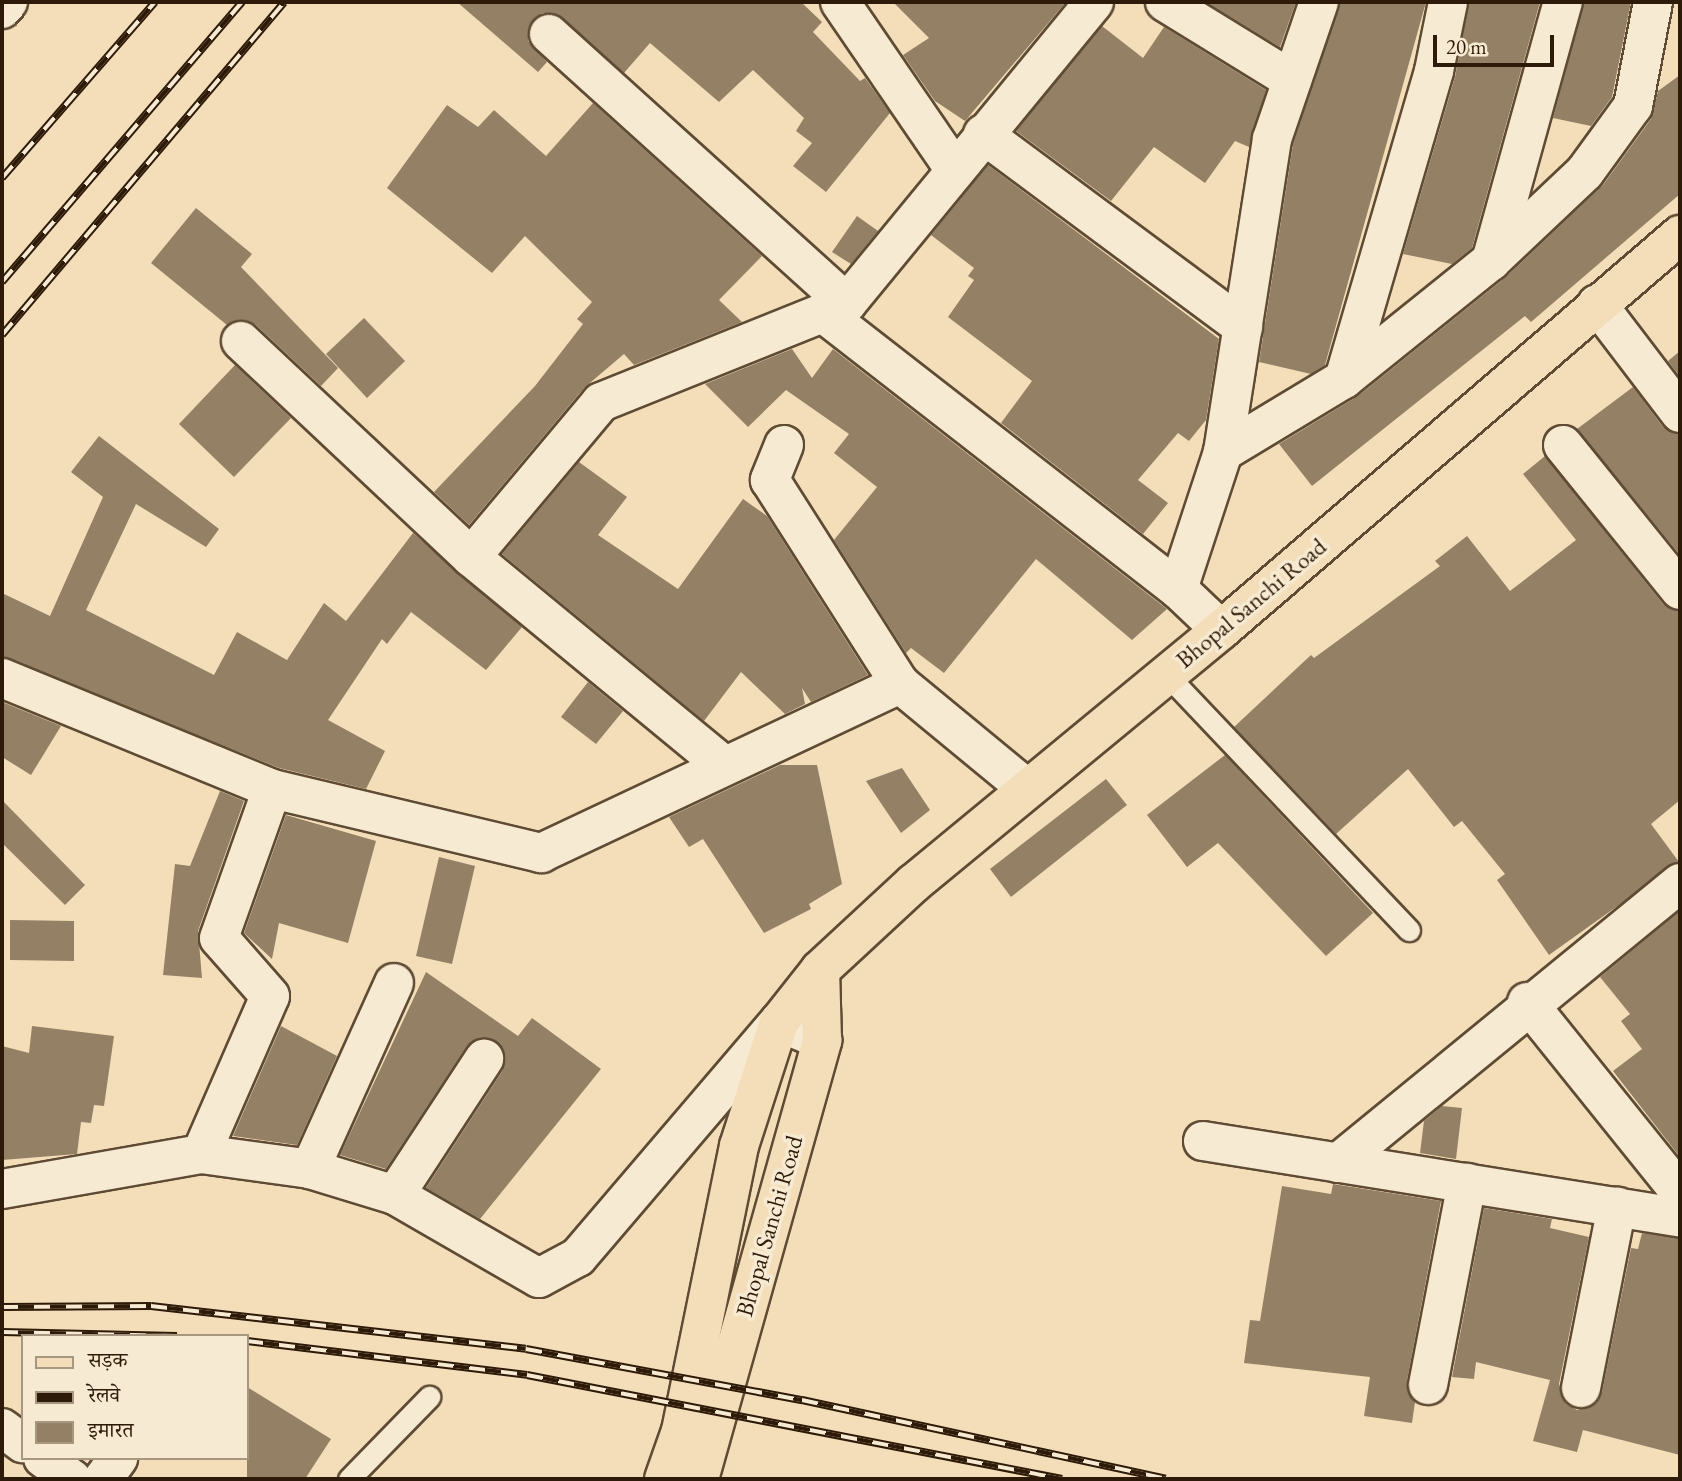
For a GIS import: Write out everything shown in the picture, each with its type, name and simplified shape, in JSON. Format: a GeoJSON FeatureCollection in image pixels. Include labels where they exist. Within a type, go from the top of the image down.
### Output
{"type":"FeatureCollection","features":[{"type":"Feature","properties":{"kind":"main road","name":"Bhopal Sanchi Road"},"geometry":{"type":"LineString","coordinates":[[664,1479],[681,1431],[739,1146],[779,1023],[820,970],[1025,787],[1221,630],[1680,235]]}},
{"type":"Feature","properties":{"kind":"main road","name":"Bhopal Sanchi Road"},"geometry":{"type":"LineString","coordinates":[[699,1479],[714,1433],[730,1360],[822,1040],[820,970]]}},
{"type":"Feature","properties":{"kind":"street"},"geometry":{"type":"LineString","coordinates":[[2,9],[8,2]]}},
{"type":"Feature","properties":{"kind":"street"},"geometry":{"type":"LineString","coordinates":[[840,2],[953,167]]}},
{"type":"Feature","properties":{"kind":"street"},"geometry":{"type":"LineString","coordinates":[[471,557],[601,402],[835,308],[1094,2]]}},
{"type":"Feature","properties":{"kind":"street"},"geometry":{"type":"LineString","coordinates":[[1165,2],[1292,80]]}},
{"type":"Feature","properties":{"kind":"street"},"geometry":{"type":"LineString","coordinates":[[1178,589],[1223,452],[1272,139],[1319,2]]}},
{"type":"Feature","properties":{"kind":"street"},"geometry":{"type":"LineString","coordinates":[[1344,379],[1434,71],[1448,2]]}},
{"type":"Feature","properties":{"kind":"street"},"geometry":{"type":"LineString","coordinates":[[1492,261],[1563,2]]}},
{"type":"Feature","properties":{"kind":"street"},"geometry":{"type":"LineString","coordinates":[[1223,452],[1344,379],[1492,261],[1585,172],[1633,106],[1653,2]]}},
{"type":"Feature","properties":{"kind":"street"},"geometry":{"type":"LineString","coordinates":[[549,34],[835,308],[1178,589],[1221,630]]}},
{"type":"Feature","properties":{"kind":"street"},"geometry":{"type":"LineString","coordinates":[[983,134],[1243,327]]}},
{"type":"Feature","properties":{"kind":"street"},"geometry":{"type":"LineString","coordinates":[[1597,304],[1680,413]]}},
{"type":"Feature","properties":{"kind":"street"},"geometry":{"type":"LineString","coordinates":[[241,341],[471,557],[722,764]]}},
{"type":"Feature","properties":{"kind":"street"},"geometry":{"type":"LineString","coordinates":[[1563,444],[1680,590]]}},
{"type":"Feature","properties":{"kind":"street"},"geometry":{"type":"LineString","coordinates":[[784,446],[770,480],[900,684],[1025,787]]}},
{"type":"Feature","properties":{"kind":"street"},"geometry":{"type":"LineString","coordinates":[[2,678],[272,789],[541,853],[722,764],[900,684]]}},
{"type":"Feature","properties":{"kind":"street"},"geometry":{"type":"LineString","coordinates":[[201,1154],[270,996],[219,938],[272,789]]}},
{"type":"Feature","properties":{"kind":"street"},"geometry":{"type":"LineString","coordinates":[[1338,1163],[1527,1002],[1680,883]]}},
{"type":"Feature","properties":{"kind":"street"},"geometry":{"type":"LineString","coordinates":[[310,1169],[394,984]]}},
{"type":"Feature","properties":{"kind":"street"},"geometry":{"type":"LineString","coordinates":[[1527,1002],[1680,1192]]}},
{"type":"Feature","properties":{"kind":"street"},"geometry":{"type":"LineString","coordinates":[[2,1189],[201,1154],[310,1169],[395,1195],[520,1272],[539,1278],[560,1272],[779,1023],[822,1040]]}},
{"type":"Feature","properties":{"kind":"street"},"geometry":{"type":"LineString","coordinates":[[395,1195],[484,1059]]}},
{"type":"Feature","properties":{"kind":"street"},"geometry":{"type":"LineString","coordinates":[[1203,1141],[1680,1217]]}},
{"type":"Feature","properties":{"kind":"street"},"geometry":{"type":"LineString","coordinates":[[1428,1385],[1467,1183]]}},
{"type":"Feature","properties":{"kind":"street"},"geometry":{"type":"LineString","coordinates":[[1581,1388],[1617,1207]]}},
{"type":"Feature","properties":{"kind":"street"},"geometry":{"type":"LineString","coordinates":[[2,1428],[21,1442]]}},
{"type":"Feature","properties":{"kind":"street"},"geometry":{"type":"LineString","coordinates":[[46,1460],[72,1479]]}},
{"type":"Feature","properties":{"kind":"street"},"geometry":{"type":"LineString","coordinates":[[103,1479],[117,1460]]}},
{"type":"Feature","properties":{"kind":"lane"},"geometry":{"type":"LineString","coordinates":[[1166,674],[1409,930]]}},
{"type":"Feature","properties":{"kind":"lane"},"geometry":{"type":"LineString","coordinates":[[349,1479],[429,1397]]}},
{"type":"Feature","properties":{"kind":"building"},"geometry":{"type":"Polygon","coordinates":[[[457,2],[801,2],[822,22],[813,32],[860,81],[865,78],[890,113],[826,192],[793,166],[812,143],[796,131],[804,118],[753,70],[719,102],[650,43],[624,73],[553,13],[542,13],[528,29],[528,41],[547,62],[538,72],[457,2]]]}},
{"type":"Feature","properties":{"kind":"building"},"geometry":{"type":"Polygon","coordinates":[[[893,2],[1066,2],[965,121],[935,101],[903,55],[929,38],[893,2]]]}},
{"type":"Feature","properties":{"kind":"building"},"geometry":{"type":"Polygon","coordinates":[[[1206,2],[1296,2],[1280,47],[1206,2]]]}},
{"type":"Feature","properties":{"kind":"building"},"geometry":{"type":"Polygon","coordinates":[[[1340,2],[1426,2],[1325,365],[1311,374],[1259,362],[1293,144],[1340,2]]]}},
{"type":"Feature","properties":{"kind":"building"},"geometry":{"type":"Polygon","coordinates":[[[1469,2],[1540,2],[1472,248],[1452,264],[1403,254],[1455,77],[1469,2]]]}},
{"type":"Feature","properties":{"kind":"building"},"geometry":{"type":"Polygon","coordinates":[[[1584,2],[1631,2],[1612,97],[1591,126],[1553,118],[1584,2]]]}},
{"type":"Feature","properties":{"kind":"building"},"geometry":{"type":"Polygon","coordinates":[[[1102,26],[1143,58],[1164,27],[1266,90],[1249,147],[1235,141],[1205,183],[1154,147],[1111,201],[1016,131],[1102,26]]]}},
{"type":"Feature","properties":{"kind":"building"},"geometry":{"type":"Polygon","coordinates":[[[1680,75],[1680,194],[1531,322],[1525,316],[1312,486],[1279,444],[1358,396],[1506,277],[1603,185],[1651,119],[1658,91],[1680,75]]]}},
{"type":"Feature","properties":{"kind":"building"},"geometry":{"type":"Polygon","coordinates":[[[593,103],[762,256],[719,300],[742,322],[634,365],[624,354],[584,388],[469,525],[434,492],[535,386],[583,324],[577,319],[592,302],[525,236],[492,273],[387,188],[447,105],[478,127],[494,110],[546,156],[593,103]]]}},
{"type":"Feature","properties":{"kind":"building"},"geometry":{"type":"Polygon","coordinates":[[[988,165],[1219,339],[1206,420],[1189,441],[1178,433],[1138,480],[1168,503],[1143,534],[1001,423],[1032,381],[948,317],[974,280],[968,276],[974,268],[931,235],[988,165]]]}},
{"type":"Feature","properties":{"kind":"building"},"geometry":{"type":"Polygon","coordinates":[[[196,208],[252,254],[241,267],[338,368],[321,386],[256,325],[245,320],[227,325],[151,263],[196,208]]]}},
{"type":"Feature","properties":{"kind":"building"},"geometry":{"type":"Polygon","coordinates":[[[857,216],[878,231],[851,264],[832,252],[857,216]]]}},
{"type":"Feature","properties":{"kind":"building"},"geometry":{"type":"Polygon","coordinates":[[[364,318],[405,361],[367,398],[326,354],[364,318]]]}},
{"type":"Feature","properties":{"kind":"building"},"geometry":{"type":"Polygon","coordinates":[[[792,349],[812,378],[833,349],[1167,609],[1132,640],[1036,559],[944,673],[911,648],[906,653],[834,540],[877,487],[834,453],[849,434],[786,390],[748,427],[705,384],[792,349]]]}},
{"type":"Feature","properties":{"kind":"building"},"geometry":{"type":"Polygon","coordinates":[[[1680,351],[1680,377],[1668,361],[1680,351]]]}},
{"type":"Feature","properties":{"kind":"building"},"geometry":{"type":"Polygon","coordinates":[[[235,365],[291,418],[234,477],[179,424],[235,365]]]}},
{"type":"Feature","properties":{"kind":"building"},"geometry":{"type":"Polygon","coordinates":[[[1633,387],[1663,427],[1680,434],[1680,555],[1577,429],[1633,387]]]}},
{"type":"Feature","properties":{"kind":"building"},"geometry":{"type":"Polygon","coordinates":[[[99,436],[219,529],[206,547],[136,504],[86,610],[214,675],[237,632],[287,660],[324,603],[346,621],[413,533],[522,627],[486,670],[411,612],[387,644],[382,639],[328,720],[385,751],[366,789],[279,768],[2,657],[2,593],[50,616],[103,497],[71,472],[99,436]]]}},
{"type":"Feature","properties":{"kind":"building"},"geometry":{"type":"Polygon","coordinates":[[[1545,456],[1663,604],[1680,611],[1680,800],[1651,824],[1679,862],[1549,955],[1497,880],[1505,874],[1462,821],[1454,827],[1408,769],[1336,834],[1234,727],[1311,655],[1314,658],[1440,566],[1435,561],[1467,536],[1510,591],[1576,540],[1523,474],[1545,456]]]}},
{"type":"Feature","properties":{"kind":"building"},"geometry":{"type":"Polygon","coordinates":[[[579,462],[627,497],[598,535],[678,589],[743,499],[767,516],[868,675],[811,702],[802,688],[805,704],[785,714],[741,672],[704,721],[502,554],[579,462]]]}},
{"type":"Feature","properties":{"kind":"building"},"geometry":{"type":"Polygon","coordinates":[[[588,682],[623,711],[596,744],[561,717],[588,682]]]}},
{"type":"Feature","properties":{"kind":"building"},"geometry":{"type":"Polygon","coordinates":[[[2,702],[61,726],[31,775],[2,757],[2,702]]]}},
{"type":"Feature","properties":{"kind":"building"},"geometry":{"type":"Polygon","coordinates":[[[1225,755],[1373,913],[1326,956],[1218,843],[1187,867],[1147,815],[1225,755]]]}},
{"type":"Feature","properties":{"kind":"building"},"geometry":{"type":"Polygon","coordinates":[[[780,765],[817,765],[842,884],[809,904],[811,909],[764,933],[703,839],[689,847],[669,817],[780,765]]]}},
{"type":"Feature","properties":{"kind":"building"},"geometry":{"type":"Polygon","coordinates":[[[902,768],[930,810],[901,833],[866,781],[902,768]]]}},
{"type":"Feature","properties":{"kind":"building"},"geometry":{"type":"Polygon","coordinates":[[[1106,779],[1127,805],[1011,897],[990,869],[1106,779]]]}},
{"type":"Feature","properties":{"kind":"building"},"geometry":{"type":"Polygon","coordinates":[[[220,791],[244,801],[198,931],[202,978],[163,975],[175,864],[190,866],[220,791]]]}},
{"type":"Feature","properties":{"kind":"building"},"geometry":{"type":"Polygon","coordinates":[[[2,800],[85,885],[65,905],[2,843],[2,800]]]}},
{"type":"Feature","properties":{"kind":"building"},"geometry":{"type":"Polygon","coordinates":[[[286,815],[376,841],[348,943],[279,923],[272,959],[244,933],[286,815]]]}},
{"type":"Feature","properties":{"kind":"building"},"geometry":{"type":"Polygon","coordinates":[[[439,857],[475,866],[452,964],[416,956],[439,857]]]}},
{"type":"Feature","properties":{"kind":"building"},"geometry":{"type":"Polygon","coordinates":[[[1680,911],[1680,1157],[1613,1071],[1642,1049],[1621,1021],[1630,1014],[1600,977],[1680,911]]]}},
{"type":"Feature","properties":{"kind":"building"},"geometry":{"type":"Polygon","coordinates":[[[10,920],[74,921],[74,961],[10,960],[10,920]]]}},
{"type":"Feature","properties":{"kind":"building"},"geometry":{"type":"Polygon","coordinates":[[[426,972],[518,1036],[532,1018],[601,1069],[480,1219],[426,1188],[503,1070],[504,1050],[495,1040],[475,1039],[466,1047],[386,1169],[340,1155],[426,972]]]}},
{"type":"Feature","properties":{"kind":"building"},"geometry":{"type":"Polygon","coordinates":[[[32,1026],[114,1036],[104,1106],[94,1105],[91,1123],[81,1122],[77,1154],[2,1160],[2,1046],[29,1053],[32,1026]]]}},
{"type":"Feature","properties":{"kind":"building"},"geometry":{"type":"Polygon","coordinates":[[[281,1026],[337,1056],[297,1145],[233,1136],[281,1026]]]}},
{"type":"Feature","properties":{"kind":"building"},"geometry":{"type":"Polygon","coordinates":[[[1442,1106],[1462,1108],[1456,1159],[1420,1153],[1424,1121],[1442,1106]]]}},
{"type":"Feature","properties":{"kind":"building"},"geometry":{"type":"Polygon","coordinates":[[[1333,1184],[1441,1201],[1407,1381],[1415,1402],[1412,1423],[1364,1416],[1370,1377],[1244,1363],[1250,1320],[1260,1321],[1282,1186],[1331,1194],[1333,1184]]]}},
{"type":"Feature","properties":{"kind":"building"},"geometry":{"type":"Polygon","coordinates":[[[1484,1208],[1552,1219],[1550,1228],[1589,1237],[1559,1384],[1566,1404],[1577,1410],[1597,1403],[1602,1392],[1631,1248],[1638,1249],[1642,1233],[1680,1238],[1680,1455],[1583,1430],[1577,1452],[1533,1441],[1550,1380],[1476,1362],[1474,1379],[1452,1377],[1484,1208]]]}},
{"type":"Feature","properties":{"kind":"building"},"geometry":{"type":"Polygon","coordinates":[[[248,1388],[331,1439],[305,1479],[247,1479],[248,1388]]]}},
{"type":"Feature","properties":{"kind":"railway"},"geometry":{"type":"LineString","coordinates":[[2,178],[155,2]]}},
{"type":"Feature","properties":{"kind":"railway"},"geometry":{"type":"LineString","coordinates":[[2,282],[242,2]]}},
{"type":"Feature","properties":{"kind":"railway"},"geometry":{"type":"LineString","coordinates":[[2,335],[284,2]]}},
{"type":"Feature","properties":{"kind":"railway"},"geometry":{"type":"LineString","coordinates":[[2,1307],[151,1306],[526,1349],[802,1400],[1166,1479]]}},
{"type":"Feature","properties":{"kind":"railway"},"geometry":{"type":"LineString","coordinates":[[2,1332],[90,1334]]}},
{"type":"Feature","properties":{"kind":"railway"},"geometry":{"type":"LineString","coordinates":[[248,1341],[527,1375],[1062,1479]]}}]}
